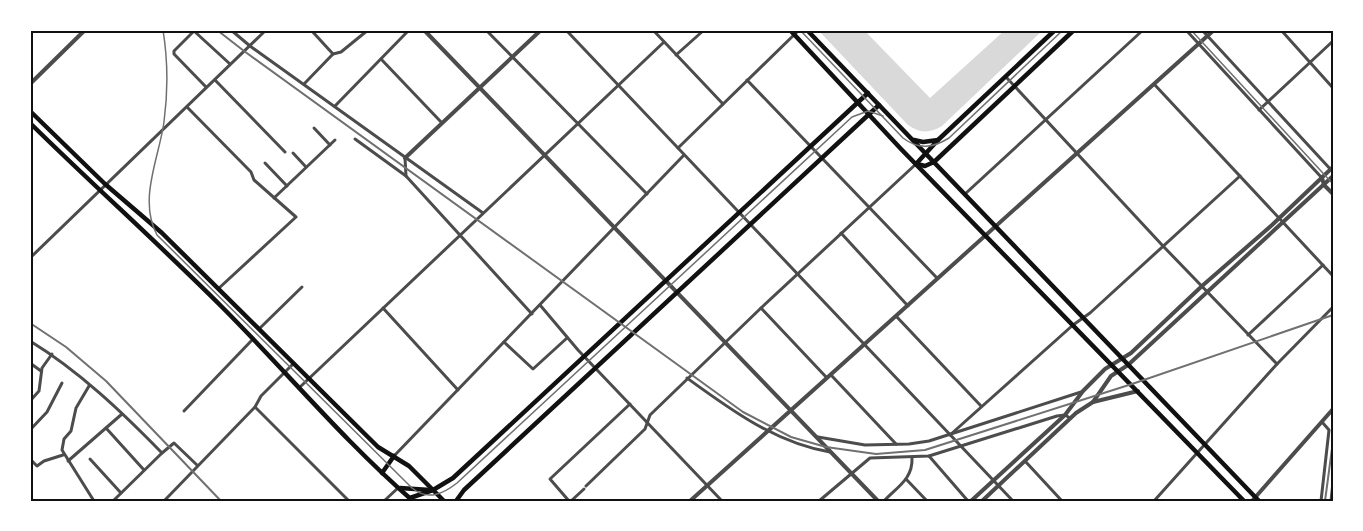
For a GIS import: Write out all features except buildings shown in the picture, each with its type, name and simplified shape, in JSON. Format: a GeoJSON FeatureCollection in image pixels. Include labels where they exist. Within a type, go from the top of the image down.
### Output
{"type":"FeatureCollection","features":[{"type":"Feature","properties":{"kind":"main road"},"geometry":{"type":"LineString","coordinates":[[807,30],[1255,500]]}},
{"type":"Feature","properties":{"kind":"main road"},"geometry":{"type":"LineString","coordinates":[[916,164],[938,140],[1055,30]]}},
{"type":"Feature","properties":{"kind":"main road"},"geometry":{"type":"LineString","coordinates":[[916,164],[925,166],[934,162],[1074,30]]}},
{"type":"Feature","properties":{"kind":"main road"},"geometry":{"type":"LineString","coordinates":[[792,32],[916,164],[1244,501]]}},
{"type":"Feature","properties":{"kind":"main road"},"geometry":{"type":"LineString","coordinates":[[30,123],[253,339],[319,407],[338,431],[411,499],[453,478],[867,93]]}},
{"type":"Feature","properties":{"kind":"main road"},"geometry":{"type":"LineString","coordinates":[[456,501],[464,490],[595,367],[879,105]]}},
{"type":"Feature","properties":{"kind":"main road"},"geometry":{"type":"LineString","coordinates":[[30,111],[105,184],[162,232],[378,447],[409,466],[444,501]]}},
{"type":"Feature","properties":{"kind":"main road"},"geometry":{"type":"LineString","coordinates":[[911,139],[923,142],[938,140]]}},
{"type":"Feature","properties":{"kind":"main road"},"geometry":{"type":"LineString","coordinates":[[382,473],[394,456]]}},
{"type":"Feature","properties":{"kind":"main road"},"geometry":{"type":"LineString","coordinates":[[399,488],[433,490]]}},
{"type":"Feature","properties":{"kind":"street"},"geometry":{"type":"LineString","coordinates":[[30,84],[85,30]]}},
{"type":"Feature","properties":{"kind":"street"},"geometry":{"type":"LineString","coordinates":[[231,30],[483,213]]}},
{"type":"Feature","properties":{"kind":"street"},"geometry":{"type":"LineString","coordinates":[[30,258],[266,30]]}},
{"type":"Feature","properties":{"kind":"street"},"geometry":{"type":"LineString","coordinates":[[311,30],[333,54]]}},
{"type":"Feature","properties":{"kind":"street"},"geometry":{"type":"LineString","coordinates":[[304,84],[333,54],[341,52],[368,30]]}},
{"type":"Feature","properties":{"kind":"street"},"geometry":{"type":"LineString","coordinates":[[335,106],[409,30]]}},
{"type":"Feature","properties":{"kind":"street"},"geometry":{"type":"LineString","coordinates":[[424,30],[664,282],[878,501]]}},
{"type":"Feature","properties":{"kind":"street"},"geometry":{"type":"LineString","coordinates":[[486,30],[646,194]]}},
{"type":"Feature","properties":{"kind":"street"},"geometry":{"type":"LineString","coordinates":[[406,176],[405,158],[541,30]]}},
{"type":"Feature","properties":{"kind":"street"},"geometry":{"type":"LineString","coordinates":[[566,30],[1013,501]]}},
{"type":"Feature","properties":{"kind":"street"},"geometry":{"type":"LineString","coordinates":[[653,30],[723,104]]}},
{"type":"Feature","properties":{"kind":"street"},"geometry":{"type":"LineString","coordinates":[[676,55],[704,30]]}},
{"type":"Feature","properties":{"kind":"street"},"geometry":{"type":"LineString","coordinates":[[678,148],[792,32],[799,30]]}},
{"type":"Feature","properties":{"kind":"street"},"geometry":{"type":"LineString","coordinates":[[964,195],[1143,30]]}},
{"type":"Feature","properties":{"kind":"street"},"geometry":{"type":"LineString","coordinates":[[1186,30],[1322,178],[1324,185],[1333,194]]}},
{"type":"Feature","properties":{"kind":"street"},"geometry":{"type":"LineString","coordinates":[[1202,30],[1332,171]]}},
{"type":"Feature","properties":{"kind":"street"},"geometry":{"type":"LineString","coordinates":[[1281,30],[1333,88]]}},
{"type":"Feature","properties":{"kind":"street"},"geometry":{"type":"LineString","coordinates":[[206,87],[174,54],[174,51],[194,31],[230,64]]}},
{"type":"Feature","properties":{"kind":"street"},"geometry":{"type":"LineString","coordinates":[[690,501],[1213,31]]}},
{"type":"Feature","properties":{"kind":"street"},"geometry":{"type":"LineString","coordinates":[[1259,110],[1333,41]]}},
{"type":"Feature","properties":{"kind":"street"},"geometry":{"type":"LineString","coordinates":[[300,388],[664,42]]}},
{"type":"Feature","properties":{"kind":"street"},"geometry":{"type":"LineString","coordinates":[[381,59],[441,123]]}},
{"type":"Feature","properties":{"kind":"street"},"geometry":{"type":"LineString","coordinates":[[1006,77],[1163,246],[1277,364]]}},
{"type":"Feature","properties":{"kind":"street"},"geometry":{"type":"LineString","coordinates":[[214,80],[285,152]]}},
{"type":"Feature","properties":{"kind":"street"},"geometry":{"type":"LineString","coordinates":[[747,80],[938,279]]}},
{"type":"Feature","properties":{"kind":"street"},"geometry":{"type":"LineString","coordinates":[[1154,84],[1333,276]]}},
{"type":"Feature","properties":{"kind":"street"},"geometry":{"type":"LineString","coordinates":[[187,107],[251,172],[254,180],[296,217],[218,289]]}},
{"type":"Feature","properties":{"kind":"street"},"geometry":{"type":"LineString","coordinates":[[314,128],[330,145]]}},
{"type":"Feature","properties":{"kind":"street"},"geometry":{"type":"LineString","coordinates":[[355,139],[406,176],[532,314]]}},
{"type":"Feature","properties":{"kind":"street"},"geometry":{"type":"LineString","coordinates":[[274,198],[335,140]]}},
{"type":"Feature","properties":{"kind":"street"},"geometry":{"type":"LineString","coordinates":[[293,153],[306,167]]}},
{"type":"Feature","properties":{"kind":"street"},"geometry":{"type":"LineString","coordinates":[[394,456],[685,155]]}},
{"type":"Feature","properties":{"kind":"street"},"geometry":{"type":"LineString","coordinates":[[265,162],[287,186]]}},
{"type":"Feature","properties":{"kind":"street"},"geometry":{"type":"LineString","coordinates":[[630,404],[550,479],[570,501],[645,429],[650,415],[687,378],[916,164]]}},
{"type":"Feature","properties":{"kind":"street"},"geometry":{"type":"LineString","coordinates":[[929,456],[970,501],[1065,415],[1083,391],[1131,353],[1202,286],[1332,171]]}},
{"type":"Feature","properties":{"kind":"street"},"geometry":{"type":"LineString","coordinates":[[1093,402],[1112,376],[1128,365],[1284,223],[1324,185],[1332,171]]}},
{"type":"Feature","properties":{"kind":"street"},"geometry":{"type":"LineString","coordinates":[[950,435],[1073,325],[1084,319],[1240,176]]}},
{"type":"Feature","properties":{"kind":"street"},"geometry":{"type":"LineString","coordinates":[[841,233],[908,306]]}},
{"type":"Feature","properties":{"kind":"street"},"geometry":{"type":"LineString","coordinates":[[1248,334],[1323,265]]}},
{"type":"Feature","properties":{"kind":"street"},"geometry":{"type":"LineString","coordinates":[[259,329],[302,287]]}},
{"type":"Feature","properties":{"kind":"street"},"geometry":{"type":"LineString","coordinates":[[540,305],[567,338],[722,501]]}},
{"type":"Feature","properties":{"kind":"street"},"geometry":{"type":"LineString","coordinates":[[1154,501],[1277,364],[1333,307]]}},
{"type":"Feature","properties":{"kind":"street"},"geometry":{"type":"LineString","coordinates":[[383,308],[458,390]]}},
{"type":"Feature","properties":{"kind":"street"},"geometry":{"type":"LineString","coordinates":[[761,308],[896,444]]}},
{"type":"Feature","properties":{"kind":"street"},"geometry":{"type":"LineString","coordinates":[[896,316],[981,406]]}},
{"type":"Feature","properties":{"kind":"street"},"geometry":{"type":"LineString","coordinates":[[504,342],[533,369],[567,338]]}},
{"type":"Feature","properties":{"kind":"street"},"geometry":{"type":"LineString","coordinates":[[184,411],[253,339]]}},
{"type":"Feature","properties":{"kind":"street"},"geometry":{"type":"LineString","coordinates":[[30,341],[52,354],[122,414],[162,453]]}},
{"type":"Feature","properties":{"kind":"street"},"geometry":{"type":"LineString","coordinates":[[30,401],[41,386],[41,371],[52,354]]}},
{"type":"Feature","properties":{"kind":"street"},"geometry":{"type":"LineString","coordinates":[[30,363],[41,371]]}},
{"type":"Feature","properties":{"kind":"street"},"geometry":{"type":"LineString","coordinates":[[164,501],[255,407],[261,396],[293,364]]}},
{"type":"Feature","properties":{"kind":"street"},"geometry":{"type":"LineString","coordinates":[[687,378],[726,406],[768,431],[793,442],[830,452]]}},
{"type":"Feature","properties":{"kind":"street"},"geometry":{"type":"LineString","coordinates":[[30,430],[47,412],[62,383]]}},
{"type":"Feature","properties":{"kind":"street"},"geometry":{"type":"LineString","coordinates":[[53,384],[59,387]]}},
{"type":"Feature","properties":{"kind":"street"},"geometry":{"type":"LineString","coordinates":[[89,386],[76,408],[71,431],[62,444],[63,455],[94,501]]}},
{"type":"Feature","properties":{"kind":"street"},"geometry":{"type":"LineString","coordinates":[[816,437],[865,445],[929,441],[1083,391]]}},
{"type":"Feature","properties":{"kind":"street"},"geometry":{"type":"LineString","coordinates":[[982,501],[1076,413],[1093,402],[1138,391]]}},
{"type":"Feature","properties":{"kind":"street"},"geometry":{"type":"LineString","coordinates":[[255,407],[348,500]]}},
{"type":"Feature","properties":{"kind":"street"},"geometry":{"type":"LineString","coordinates":[[1255,500],[1333,409]]}},
{"type":"Feature","properties":{"kind":"street"},"geometry":{"type":"LineString","coordinates":[[68,461],[122,414]]}},
{"type":"Feature","properties":{"kind":"street"},"geometry":{"type":"LineString","coordinates":[[819,501],[870,458],[929,456],[1065,415],[1071,418]]}},
{"type":"Feature","properties":{"kind":"street"},"geometry":{"type":"LineString","coordinates":[[35,416],[40,420]]}},
{"type":"Feature","properties":{"kind":"street"},"geometry":{"type":"LineString","coordinates":[[1320,501],[1329,430],[1322,422]]}},
{"type":"Feature","properties":{"kind":"street"},"geometry":{"type":"LineString","coordinates":[[106,428],[144,470]]}},
{"type":"Feature","properties":{"kind":"street"},"geometry":{"type":"LineString","coordinates":[[113,501],[174,443],[197,465]]}},
{"type":"Feature","properties":{"kind":"street"},"geometry":{"type":"LineString","coordinates":[[30,459],[37,466],[63,455]]}},
{"type":"Feature","properties":{"kind":"street"},"geometry":{"type":"LineString","coordinates":[[884,501],[906,479],[912,468],[912,458]]}},
{"type":"Feature","properties":{"kind":"street"},"geometry":{"type":"LineString","coordinates":[[90,459],[121,493]]}},
{"type":"Feature","properties":{"kind":"street"},"geometry":{"type":"LineString","coordinates":[[1025,461],[1062,501]]}},
{"type":"Feature","properties":{"kind":"street"},"geometry":{"type":"LineString","coordinates":[[906,479],[927,501]]}},
{"type":"Feature","properties":{"kind":"street"},"geometry":{"type":"LineString","coordinates":[[1331,501],[1333,482]]}},
{"type":"Feature","properties":{"kind":"street"},"geometry":{"type":"LineString","coordinates":[[384,501],[399,488]]}},
{"type":"Feature","properties":{"kind":"shaded area"},"geometry":{"type":"Polygon","coordinates":[[[818,30],[864,30],[930,98],[1005,30],[1043,30],[942,126],[924,131],[907,124],[818,30]]]}},
{"type":"Feature","properties":{"kind":"tram line"},"geometry":{"type":"LineString","coordinates":[[163,30],[167,88],[161,136],[151,179],[149,208],[157,235],[412,488],[430,495],[441,493],[457,483],[852,117],[868,111],[883,116]]}},
{"type":"Feature","properties":{"kind":"tram line"},"geometry":{"type":"LineString","coordinates":[[800,30],[903,138],[920,146],[932,146],[949,138],[1063,30]]}},
{"type":"Feature","properties":{"kind":"tram line"},"geometry":{"type":"LineString","coordinates":[[1191,30],[1333,184]]}},
{"type":"Feature","properties":{"kind":"railway"},"geometry":{"type":"LineString","coordinates":[[217,30],[743,412],[791,437],[826,447],[876,454],[925,450],[1132,384],[1333,315]]}},
{"type":"Feature","properties":{"kind":"railway"},"geometry":{"type":"LineString","coordinates":[[30,323],[66,347],[106,381],[221,501]]}},
{"type":"Feature","properties":{"kind":"railway"},"geometry":{"type":"LineString","coordinates":[[1325,501],[1333,441]]}}]}
